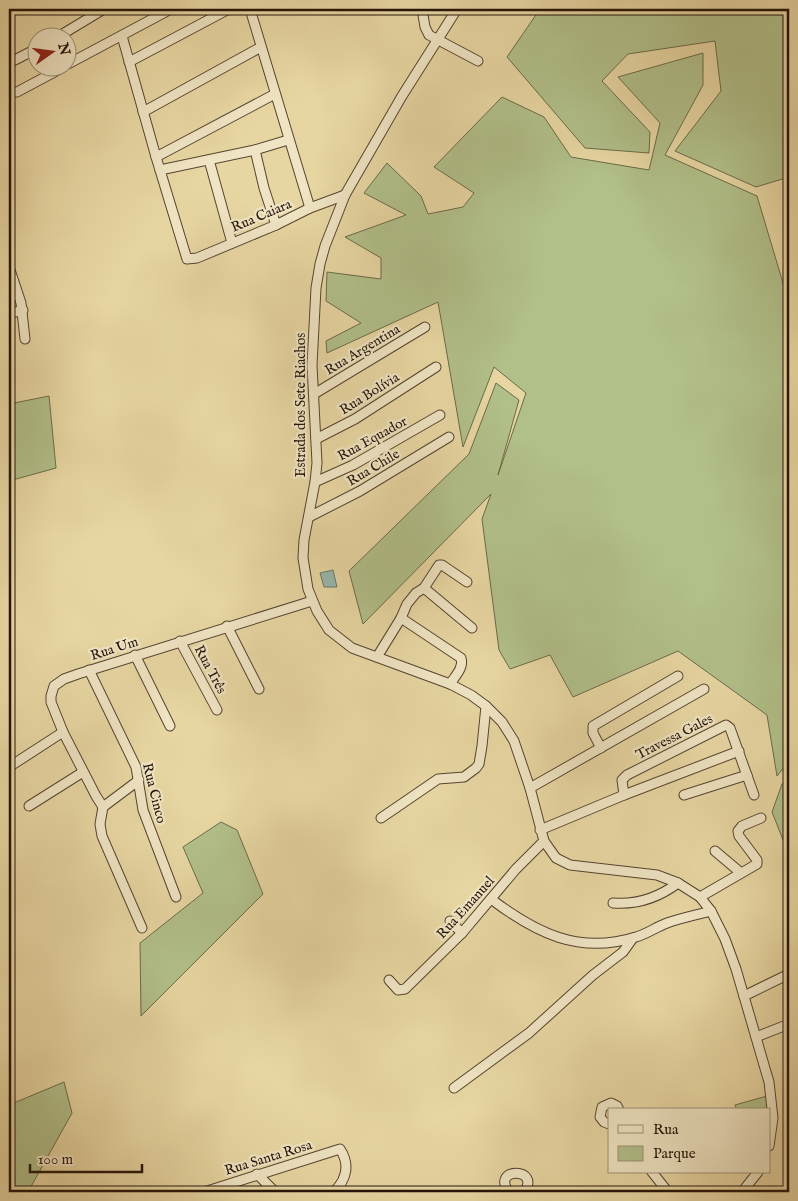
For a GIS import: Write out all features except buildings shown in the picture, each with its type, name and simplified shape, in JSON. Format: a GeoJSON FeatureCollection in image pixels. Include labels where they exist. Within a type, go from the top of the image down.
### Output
{"type":"FeatureCollection","features":[{"type":"Feature","properties":{"kind":"street"},"geometry":{"type":"LineString","coordinates":[[73,28],[104,9]]}},
{"type":"Feature","properties":{"kind":"street"},"geometry":{"type":"LineString","coordinates":[[78,58],[171,9]]}},
{"type":"Feature","properties":{"kind":"street"},"geometry":{"type":"LineString","coordinates":[[129,62],[229,9]]}},
{"type":"Feature","properties":{"kind":"street"},"geometry":{"type":"LineString","coordinates":[[250,9],[310,208]]}},
{"type":"Feature","properties":{"kind":"street"},"geometry":{"type":"LineString","coordinates":[[422,9],[427,32],[437,40],[478,61]]}},
{"type":"Feature","properties":{"kind":"street","name":"Estrada dos Sete Riachos"},"geometry":{"type":"LineString","coordinates":[[457,9],[402,96],[345,195],[325,246],[316,288],[312,365],[316,439],[315,482],[304,540],[302,558],[304,574],[312,601],[322,621],[339,639],[352,648],[450,684],[471,695],[486,706],[502,722],[514,741],[530,788],[544,841],[556,858],[570,865],[651,874],[678,883],[700,896],[711,911],[725,939],[769,1082],[773,1118],[770,1139]]}},
{"type":"Feature","properties":{"kind":"street"},"geometry":{"type":"LineString","coordinates":[[122,36],[160,170],[255,150],[288,140]]}},
{"type":"Feature","properties":{"kind":"street"},"geometry":{"type":"LineString","coordinates":[[143,112],[261,47]]}},
{"type":"Feature","properties":{"kind":"street"},"geometry":{"type":"LineString","coordinates":[[9,63],[28,53]]}},
{"type":"Feature","properties":{"kind":"street"},"geometry":{"type":"LineString","coordinates":[[9,92],[16,92],[43,78]]}},
{"type":"Feature","properties":{"kind":"street"},"geometry":{"type":"LineString","coordinates":[[156,157],[275,94]]}},
{"type":"Feature","properties":{"kind":"street"},"geometry":{"type":"LineString","coordinates":[[255,150],[264,188],[276,225]]}},
{"type":"Feature","properties":{"kind":"street"},"geometry":{"type":"LineString","coordinates":[[209,160],[232,243]]}},
{"type":"Feature","properties":{"kind":"street","name":"Rua Caiara"},"geometry":{"type":"LineString","coordinates":[[160,170],[187,259],[197,258],[276,225],[310,208],[345,195]]}},
{"type":"Feature","properties":{"kind":"street"},"geometry":{"type":"LineString","coordinates":[[9,266],[23,310],[25,339]]}},
{"type":"Feature","properties":{"kind":"street"},"geometry":{"type":"LineString","coordinates":[[9,314],[23,310]]}},
{"type":"Feature","properties":{"kind":"street","name":"Rua Argentina"},"geometry":{"type":"LineString","coordinates":[[314,394],[425,327]]}},
{"type":"Feature","properties":{"kind":"street","name":"Rua Bolívia"},"geometry":{"type":"LineString","coordinates":[[316,439],[355,419],[436,367]]}},
{"type":"Feature","properties":{"kind":"street","name":"Rua Equador"},"geometry":{"type":"LineString","coordinates":[[315,482],[353,465],[440,414]]}},
{"type":"Feature","properties":{"kind":"street","name":"Rua Chile"},"geometry":{"type":"LineString","coordinates":[[309,517],[360,491],[449,437]]}},
{"type":"Feature","properties":{"kind":"street"},"geometry":{"type":"LineString","coordinates":[[377,657],[401,618],[407,604],[416,593],[424,588],[439,565],[442,565],[467,582]]}},
{"type":"Feature","properties":{"kind":"street"},"geometry":{"type":"LineString","coordinates":[[424,588],[472,628]]}},
{"type":"Feature","properties":{"kind":"street","name":"Rua Um"},"geometry":{"type":"LineString","coordinates":[[104,807],[96,796],[63,732],[51,702],[54,686],[64,679],[135,655],[312,601]]}},
{"type":"Feature","properties":{"kind":"street"},"geometry":{"type":"LineString","coordinates":[[401,618],[461,658],[462,663],[450,684]]}},
{"type":"Feature","properties":{"kind":"street"},"geometry":{"type":"LineString","coordinates":[[227,626],[259,689]]}},
{"type":"Feature","properties":{"kind":"street","name":"Rua Três"},"geometry":{"type":"LineString","coordinates":[[180,641],[217,710]]}},
{"type":"Feature","properties":{"kind":"street"},"geometry":{"type":"LineString","coordinates":[[135,655],[170,726]]}},
{"type":"Feature","properties":{"kind":"street","name":"Rua Cinco"},"geometry":{"type":"LineString","coordinates":[[90,670],[133,760],[139,780],[143,810],[176,897]]}},
{"type":"Feature","properties":{"kind":"street"},"geometry":{"type":"LineString","coordinates":[[601,748],[593,733],[593,726],[678,676]]}},
{"type":"Feature","properties":{"kind":"street"},"geometry":{"type":"LineString","coordinates":[[530,788],[704,689]]}},
{"type":"Feature","properties":{"kind":"street"},"geometry":{"type":"LineString","coordinates":[[382,818],[438,779],[464,777],[476,768],[479,764],[482,746],[486,706]]}},
{"type":"Feature","properties":{"kind":"street","name":"Travessa Gales"},"geometry":{"type":"LineString","coordinates":[[624,795],[622,780],[626,775],[726,724],[730,728],[754,795]]}},
{"type":"Feature","properties":{"kind":"street"},"geometry":{"type":"LineString","coordinates":[[9,767],[63,732]]}},
{"type":"Feature","properties":{"kind":"street"},"geometry":{"type":"LineString","coordinates":[[540,830],[624,795],[739,751]]}},
{"type":"Feature","properties":{"kind":"street"},"geometry":{"type":"LineString","coordinates":[[29,806],[83,772]]}},
{"type":"Feature","properties":{"kind":"street"},"geometry":{"type":"LineString","coordinates":[[684,795],[747,775]]}},
{"type":"Feature","properties":{"kind":"street"},"geometry":{"type":"LineString","coordinates":[[139,780],[104,807],[100,824],[102,836],[142,928]]}},
{"type":"Feature","properties":{"kind":"street"},"geometry":{"type":"LineString","coordinates":[[700,896],[756,865],[757,860],[738,831],[742,826],[761,818]]}},
{"type":"Feature","properties":{"kind":"street","name":"Rua Emanuel"},"geometry":{"type":"LineString","coordinates":[[389,980],[398,990],[405,989],[462,933],[521,864],[544,841]]}},
{"type":"Feature","properties":{"kind":"street"},"geometry":{"type":"LineString","coordinates":[[715,851],[741,874]]}},
{"type":"Feature","properties":{"kind":"street"},"geometry":{"type":"LineString","coordinates":[[613,903],[627,904],[649,900],[670,890],[678,883]]}},
{"type":"Feature","properties":{"kind":"street"},"geometry":{"type":"LineString","coordinates":[[491,899],[534,928],[556,938],[579,944],[594,944],[633,938],[669,922],[711,911]]}},
{"type":"Feature","properties":{"kind":"street"},"geometry":{"type":"LineString","coordinates":[[450,921],[462,933]]}},
{"type":"Feature","properties":{"kind":"street"},"geometry":{"type":"LineString","coordinates":[[454,1088],[529,1033],[593,975],[623,952],[633,938]]}},
{"type":"Feature","properties":{"kind":"street"},"geometry":{"type":"LineString","coordinates":[[744,996],[789,974]]}},
{"type":"Feature","properties":{"kind":"street"},"geometry":{"type":"LineString","coordinates":[[756,1037],[789,1024]]}},
{"type":"Feature","properties":{"kind":"street"},"geometry":{"type":"LineString","coordinates":[[608,1124],[600,1117],[602,1106],[611,1103],[618,1108]]}},
{"type":"Feature","properties":{"kind":"street","name":"Rua Santa Rosa"},"geometry":{"type":"LineString","coordinates":[[204,1192],[340,1149],[344,1154],[346,1169],[344,1180],[334,1192]]}},
{"type":"Feature","properties":{"kind":"street"},"geometry":{"type":"LineString","coordinates":[[509,1192],[505,1181],[512,1173],[520,1173],[526,1178],[526,1191]]}},
{"type":"Feature","properties":{"kind":"street"},"geometry":{"type":"LineString","coordinates":[[256,1174],[275,1192]]}},
{"type":"Feature","properties":{"kind":"street"},"geometry":{"type":"LineString","coordinates":[[654,1174],[668,1192]]}},
{"type":"Feature","properties":{"kind":"street"},"geometry":{"type":"LineString","coordinates":[[742,1192],[756,1174]]}},
{"type":"Feature","properties":{"kind":"green space"},"geometry":{"type":"Polygon","coordinates":[[[540,9],[789,9],[789,177],[756,187],[675,151],[721,91],[715,41],[628,54],[602,81],[650,132],[649,153],[585,148],[507,57],[540,9]]]}},
{"type":"Feature","properties":{"kind":"green space"},"geometry":{"type":"Polygon","coordinates":[[[703,53],[703,85],[665,155],[757,196],[789,303],[789,761],[777,776],[767,715],[678,651],[573,697],[550,655],[510,669],[499,650],[482,519],[491,494],[363,624],[349,571],[469,454],[496,383],[519,400],[498,475],[526,393],[494,367],[463,447],[438,302],[327,353],[326,341],[361,323],[326,301],[327,272],[381,279],[381,258],[345,237],[406,215],[364,193],[387,163],[421,196],[428,214],[463,207],[474,193],[434,167],[502,97],[544,117],[571,157],[649,170],[660,123],[618,77],[703,53]]]}},
{"type":"Feature","properties":{"kind":"green space"},"geometry":{"type":"Polygon","coordinates":[[[49,396],[56,468],[9,481],[9,404],[49,396]]]}},
{"type":"Feature","properties":{"kind":"green space"},"geometry":{"type":"Polygon","coordinates":[[[789,781],[789,855],[772,812],[782,784],[789,781]]]}},
{"type":"Feature","properties":{"kind":"green space"},"geometry":{"type":"Polygon","coordinates":[[[221,822],[237,830],[263,894],[141,1016],[140,943],[203,893],[183,847],[221,822]]]}},
{"type":"Feature","properties":{"kind":"green space"},"geometry":{"type":"Polygon","coordinates":[[[64,1082],[72,1113],[28,1192],[9,1192],[9,1105],[64,1082]]]}},
{"type":"Feature","properties":{"kind":"green space"},"geometry":{"type":"Polygon","coordinates":[[[767,1096],[767,1108],[736,1108],[735,1105],[767,1096]]]}},
{"type":"Feature","properties":{"kind":"water"},"geometry":{"type":"Polygon","coordinates":[[[333,570],[337,587],[324,587],[320,573],[333,570]]]}}]}
